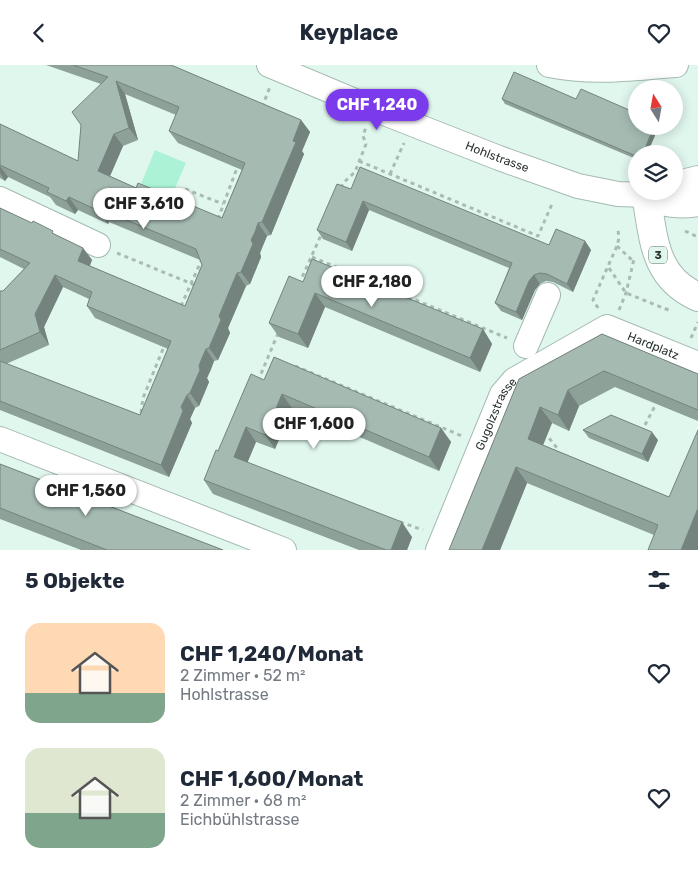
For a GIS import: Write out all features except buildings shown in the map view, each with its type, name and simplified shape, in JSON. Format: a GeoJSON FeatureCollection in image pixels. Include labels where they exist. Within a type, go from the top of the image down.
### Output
{"type":"FeatureCollection","features":[{"type":"Feature","properties":{"kind":"main road","name":"3"},"geometry":{"type":"LineString","coordinates":[[651,200],[656,249],[664,269],[678,285],[698,297]]}},
{"type":"Feature","properties":{"kind":"main road","name":"Hohlstrasse"},"geometry":{"type":"LineString","coordinates":[[661,200],[666,203],[679,204],[698,202]]}},
{"type":"Feature","properties":{"kind":"street"},"geometry":{"type":"LineString","coordinates":[[549,65],[585,70],[612,71],[676,65]]}},
{"type":"Feature","properties":{"kind":"street","name":"Hohlstrasse"},"geometry":{"type":"LineString","coordinates":[[270,76],[578,186],[628,193]]}},
{"type":"Feature","properties":{"kind":"street"},"geometry":{"type":"LineString","coordinates":[[683,182],[698,179]]}},
{"type":"Feature","properties":{"kind":"street"},"geometry":{"type":"LineString","coordinates":[[0,199],[98,245]]}},
{"type":"Feature","properties":{"kind":"street"},"geometry":{"type":"LineString","coordinates":[[548,295],[523,344],[543,352],[548,361]]}},
{"type":"Feature","properties":{"kind":"street","name":"Gugolzstrasse"},"geometry":{"type":"LineString","coordinates":[[440,545],[480,445],[502,394],[507,387],[514,380],[607,327]]}},
{"type":"Feature","properties":{"kind":"street","name":"Hardplatz"},"geometry":{"type":"LineString","coordinates":[[607,327],[698,364]]}},
{"type":"Feature","properties":{"kind":"street"},"geometry":{"type":"LineString","coordinates":[[0,439],[284,550]]}},
{"type":"Feature","properties":{"kind":"path"},"geometry":{"type":"LineString","coordinates":[[259,111],[270,76]]}},
{"type":"Feature","properties":{"kind":"path"},"geometry":{"type":"LineString","coordinates":[[339,191],[343,183],[354,172],[359,161],[366,144],[364,136],[366,127]]}},
{"type":"Feature","properties":{"kind":"path"},"geometry":{"type":"LineString","coordinates":[[390,174],[404,143]]}},
{"type":"Feature","properties":{"kind":"path"},"geometry":{"type":"LineString","coordinates":[[359,161],[538,236],[552,204]]}},
{"type":"Feature","properties":{"kind":"path"},"geometry":{"type":"LineString","coordinates":[[216,222],[237,168]]}},
{"type":"Feature","properties":{"kind":"path"},"geometry":{"type":"LineString","coordinates":[[185,189],[223,204]]}},
{"type":"Feature","properties":{"kind":"path"},"geometry":{"type":"LineString","coordinates":[[618,230],[617,246],[593,300],[607,327],[622,306],[634,262],[634,254]]}},
{"type":"Feature","properties":{"kind":"path"},"geometry":{"type":"LineString","coordinates":[[685,231],[698,237]]}},
{"type":"Feature","properties":{"kind":"path"},"geometry":{"type":"LineString","coordinates":[[297,290],[322,232]]}},
{"type":"Feature","properties":{"kind":"path"},"geometry":{"type":"LineString","coordinates":[[98,245],[203,289]]}},
{"type":"Feature","properties":{"kind":"path"},"geometry":{"type":"LineString","coordinates":[[617,246],[634,262]]}},
{"type":"Feature","properties":{"kind":"path"},"geometry":{"type":"LineString","coordinates":[[179,310],[190,283],[196,275],[202,257]]}},
{"type":"Feature","properties":{"kind":"path"},"geometry":{"type":"LineString","coordinates":[[312,257],[523,344]]}},
{"type":"Feature","properties":{"kind":"path"},"geometry":{"type":"LineString","coordinates":[[608,268],[626,293],[671,311]]}},
{"type":"Feature","properties":{"kind":"path"},"geometry":{"type":"LineString","coordinates":[[258,382],[283,323]]}},
{"type":"Feature","properties":{"kind":"path"},"geometry":{"type":"LineString","coordinates":[[140,417],[143,399],[168,336]]}},
{"type":"Feature","properties":{"kind":"path"},"geometry":{"type":"LineString","coordinates":[[288,363],[480,445]]}},
{"type":"Feature","properties":{"kind":"path"},"geometry":{"type":"LineString","coordinates":[[645,425],[656,404]]}},
{"type":"Feature","properties":{"kind":"path"},"geometry":{"type":"LineString","coordinates":[[540,434],[549,438],[557,448],[554,455]]}},
{"type":"Feature","properties":{"kind":"path"},"geometry":{"type":"LineString","coordinates":[[398,521],[440,545]]}},
{"type":"Feature","properties":{"kind":"green space"},"geometry":{"type":"Polygon","coordinates":[[[155,150],[186,163],[171,197],[141,184],[155,150]]]}}]}
